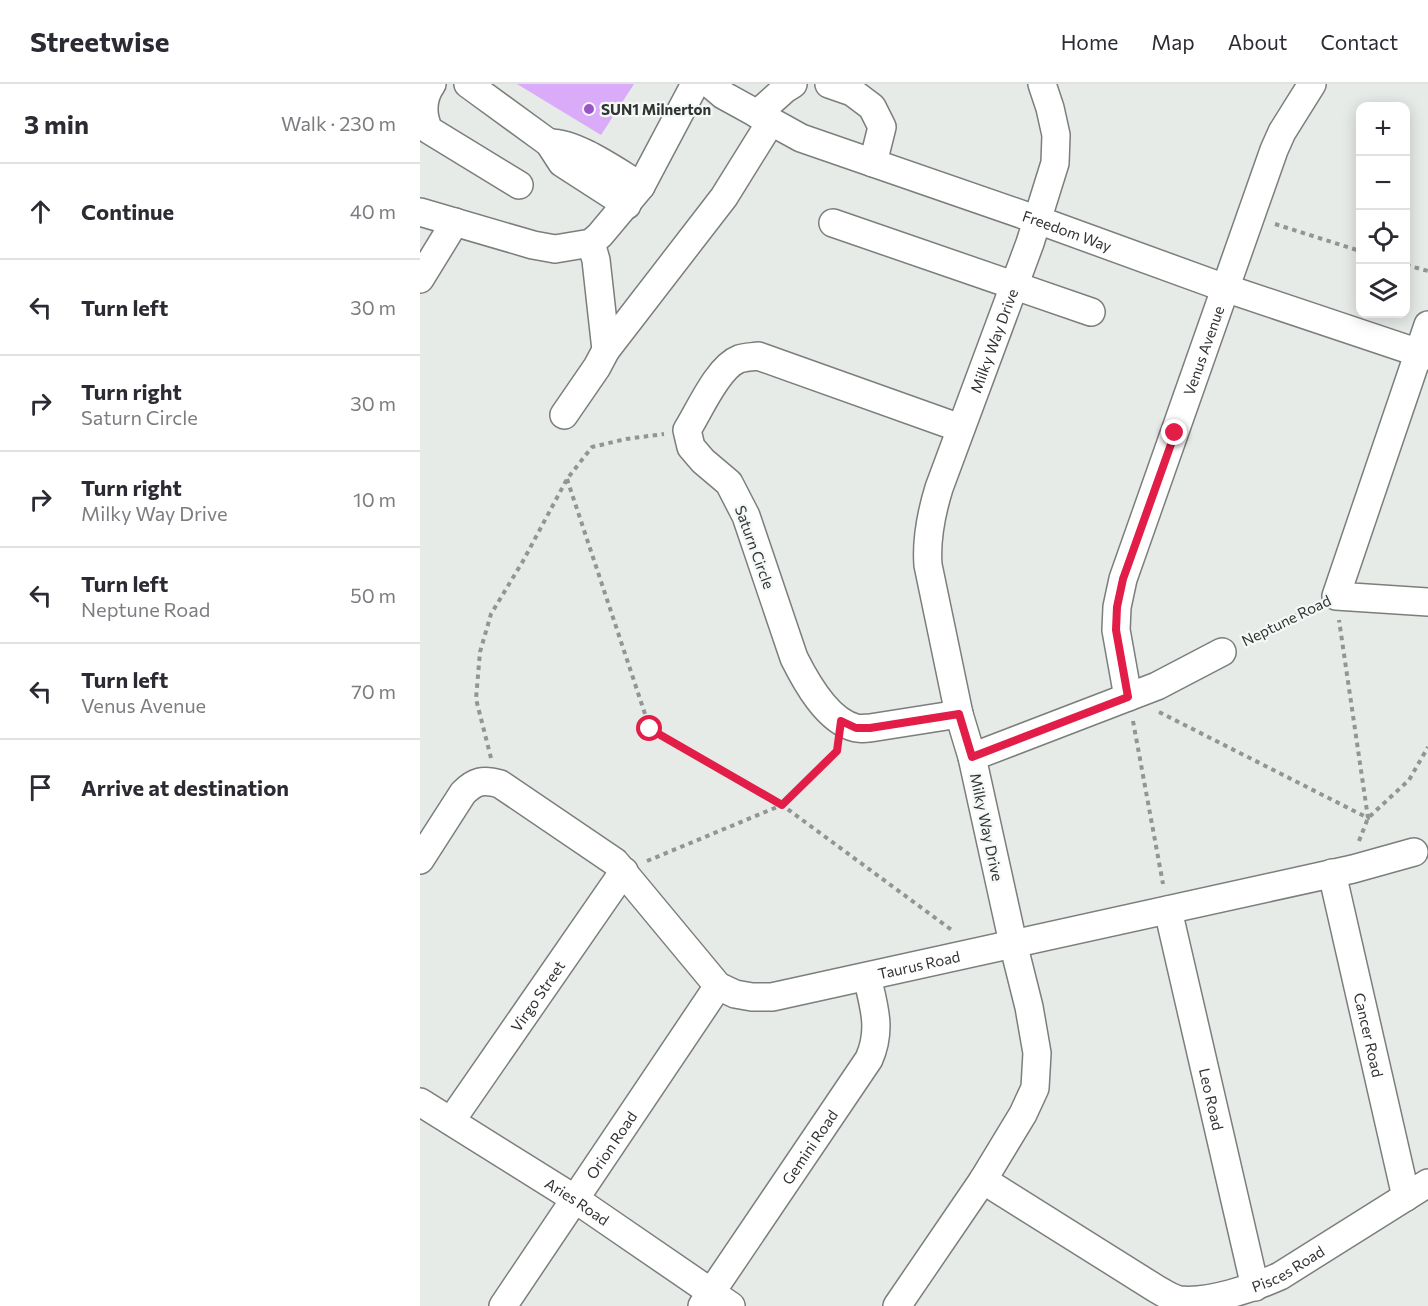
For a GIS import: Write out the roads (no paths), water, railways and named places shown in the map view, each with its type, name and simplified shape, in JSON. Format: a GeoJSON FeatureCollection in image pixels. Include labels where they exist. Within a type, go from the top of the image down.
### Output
{"type":"FeatureCollection","features":[{"type":"Feature","properties":{"kind":"street"},"geometry":{"type":"LineString","coordinates":[[432,84],[424,107],[424,118],[429,130],[519,186]]}},
{"type":"Feature","properties":{"kind":"street"},"geometry":{"type":"LineString","coordinates":[[468,84],[549,143],[562,163],[634,196]]}},
{"type":"Feature","properties":{"kind":"street"},"geometry":{"type":"LineString","coordinates":[[564,415],[606,350],[724,197],[763,119],[784,89],[793,84]]}},
{"type":"Feature","properties":{"kind":"street"},"geometry":{"type":"LineString","coordinates":[[830,84],[852,92],[872,107],[882,127],[873,164]]}},
{"type":"Feature","properties":{"kind":"street","name":"Milky Way Drive"},"geometry":{"type":"LineString","coordinates":[[897,1306],[983,1180],[1023,1114],[1035,1088],[1037,1053],[1029,1007],[972,757],[959,714],[928,565],[927,546],[930,518],[960,428],[1038,220],[1055,163],[1056,135],[1042,84]]}},
{"type":"Feature","properties":{"kind":"street","name":"Venus Avenue"},"geometry":{"type":"LineString","coordinates":[[1128,697],[1116,630],[1117,607],[1123,579],[1274,150],[1282,132],[1312,84]]}},
{"type":"Feature","properties":{"kind":"street"},"geometry":{"type":"LineString","coordinates":[[420,212],[533,245],[555,249],[591,243],[634,196],[709,87]]}},
{"type":"Feature","properties":{"kind":"street","name":"Freedom Way"},"geometry":{"type":"LineString","coordinates":[[709,87],[763,119],[801,138],[1225,288],[1423,354]]}},
{"type":"Feature","properties":{"kind":"street"},"geometry":{"type":"LineString","coordinates":[[420,279],[455,222]]}},
{"type":"Feature","properties":{"kind":"street"},"geometry":{"type":"LineString","coordinates":[[832,223],[1091,312]]}},
{"type":"Feature","properties":{"kind":"street"},"geometry":{"type":"LineString","coordinates":[[591,243],[596,260],[606,350]]}},
{"type":"Feature","properties":{"kind":"street","name":"Neptune Road"},"geometry":{"type":"LineString","coordinates":[[1428,324],[1423,354],[1336,596],[1428,602]]}},
{"type":"Feature","properties":{"kind":"street","name":"Saturn Circle"},"geometry":{"type":"LineString","coordinates":[[959,714],[870,728],[856,728],[841,721],[820,702],[804,679],[794,658],[746,516],[729,483],[691,447],[687,430],[728,366],[737,359],[758,356],[960,428]]}},
{"type":"Feature","properties":{"kind":"street"},"geometry":{"type":"LineString","coordinates":[[972,757],[1156,686],[1222,652]]}},
{"type":"Feature","properties":{"kind":"street"},"geometry":{"type":"LineString","coordinates":[[420,860],[470,786],[479,781],[500,784],[615,862],[718,986]]}},
{"type":"Feature","properties":{"kind":"street","name":"Taurus Road"},"geometry":{"type":"LineString","coordinates":[[718,986],[735,994],[752,998],[772,997],[1342,871],[1414,852]]}},
{"type":"Feature","properties":{"kind":"street","name":"Virgo Street"},"geometry":{"type":"LineString","coordinates":[[451,1121],[624,871]]}},
{"type":"Feature","properties":{"kind":"street","name":"Cancer Road"},"geometry":{"type":"LineString","coordinates":[[1342,871],[1417,1190]]}},
{"type":"Feature","properties":{"kind":"street","name":"Leo Road"},"geometry":{"type":"LineString","coordinates":[[1168,910],[1255,1287]]}},
{"type":"Feature","properties":{"kind":"street","name":"Gemini Road"},"geometry":{"type":"LineString","coordinates":[[715,1301],[869,1059],[877,1035],[877,1022],[867,977]]}},
{"type":"Feature","properties":{"kind":"street","name":"Orion Road"},"geometry":{"type":"LineString","coordinates":[[503,1306],[718,986]]}},
{"type":"Feature","properties":{"kind":"street","name":"Aries Road"},"geometry":{"type":"LineString","coordinates":[[420,1102],[575,1199],[715,1301]]}},
{"type":"Feature","properties":{"kind":"street","name":"Pisces Road"},"geometry":{"type":"LineString","coordinates":[[983,1180],[1179,1303],[1255,1287],[1280,1276],[1417,1190]]}},
{"type":"Feature","properties":{"kind":"place","name":"SUN1 Milnerton"},"geometry":{"type":"Point","coordinates":[589,109]}}]}
